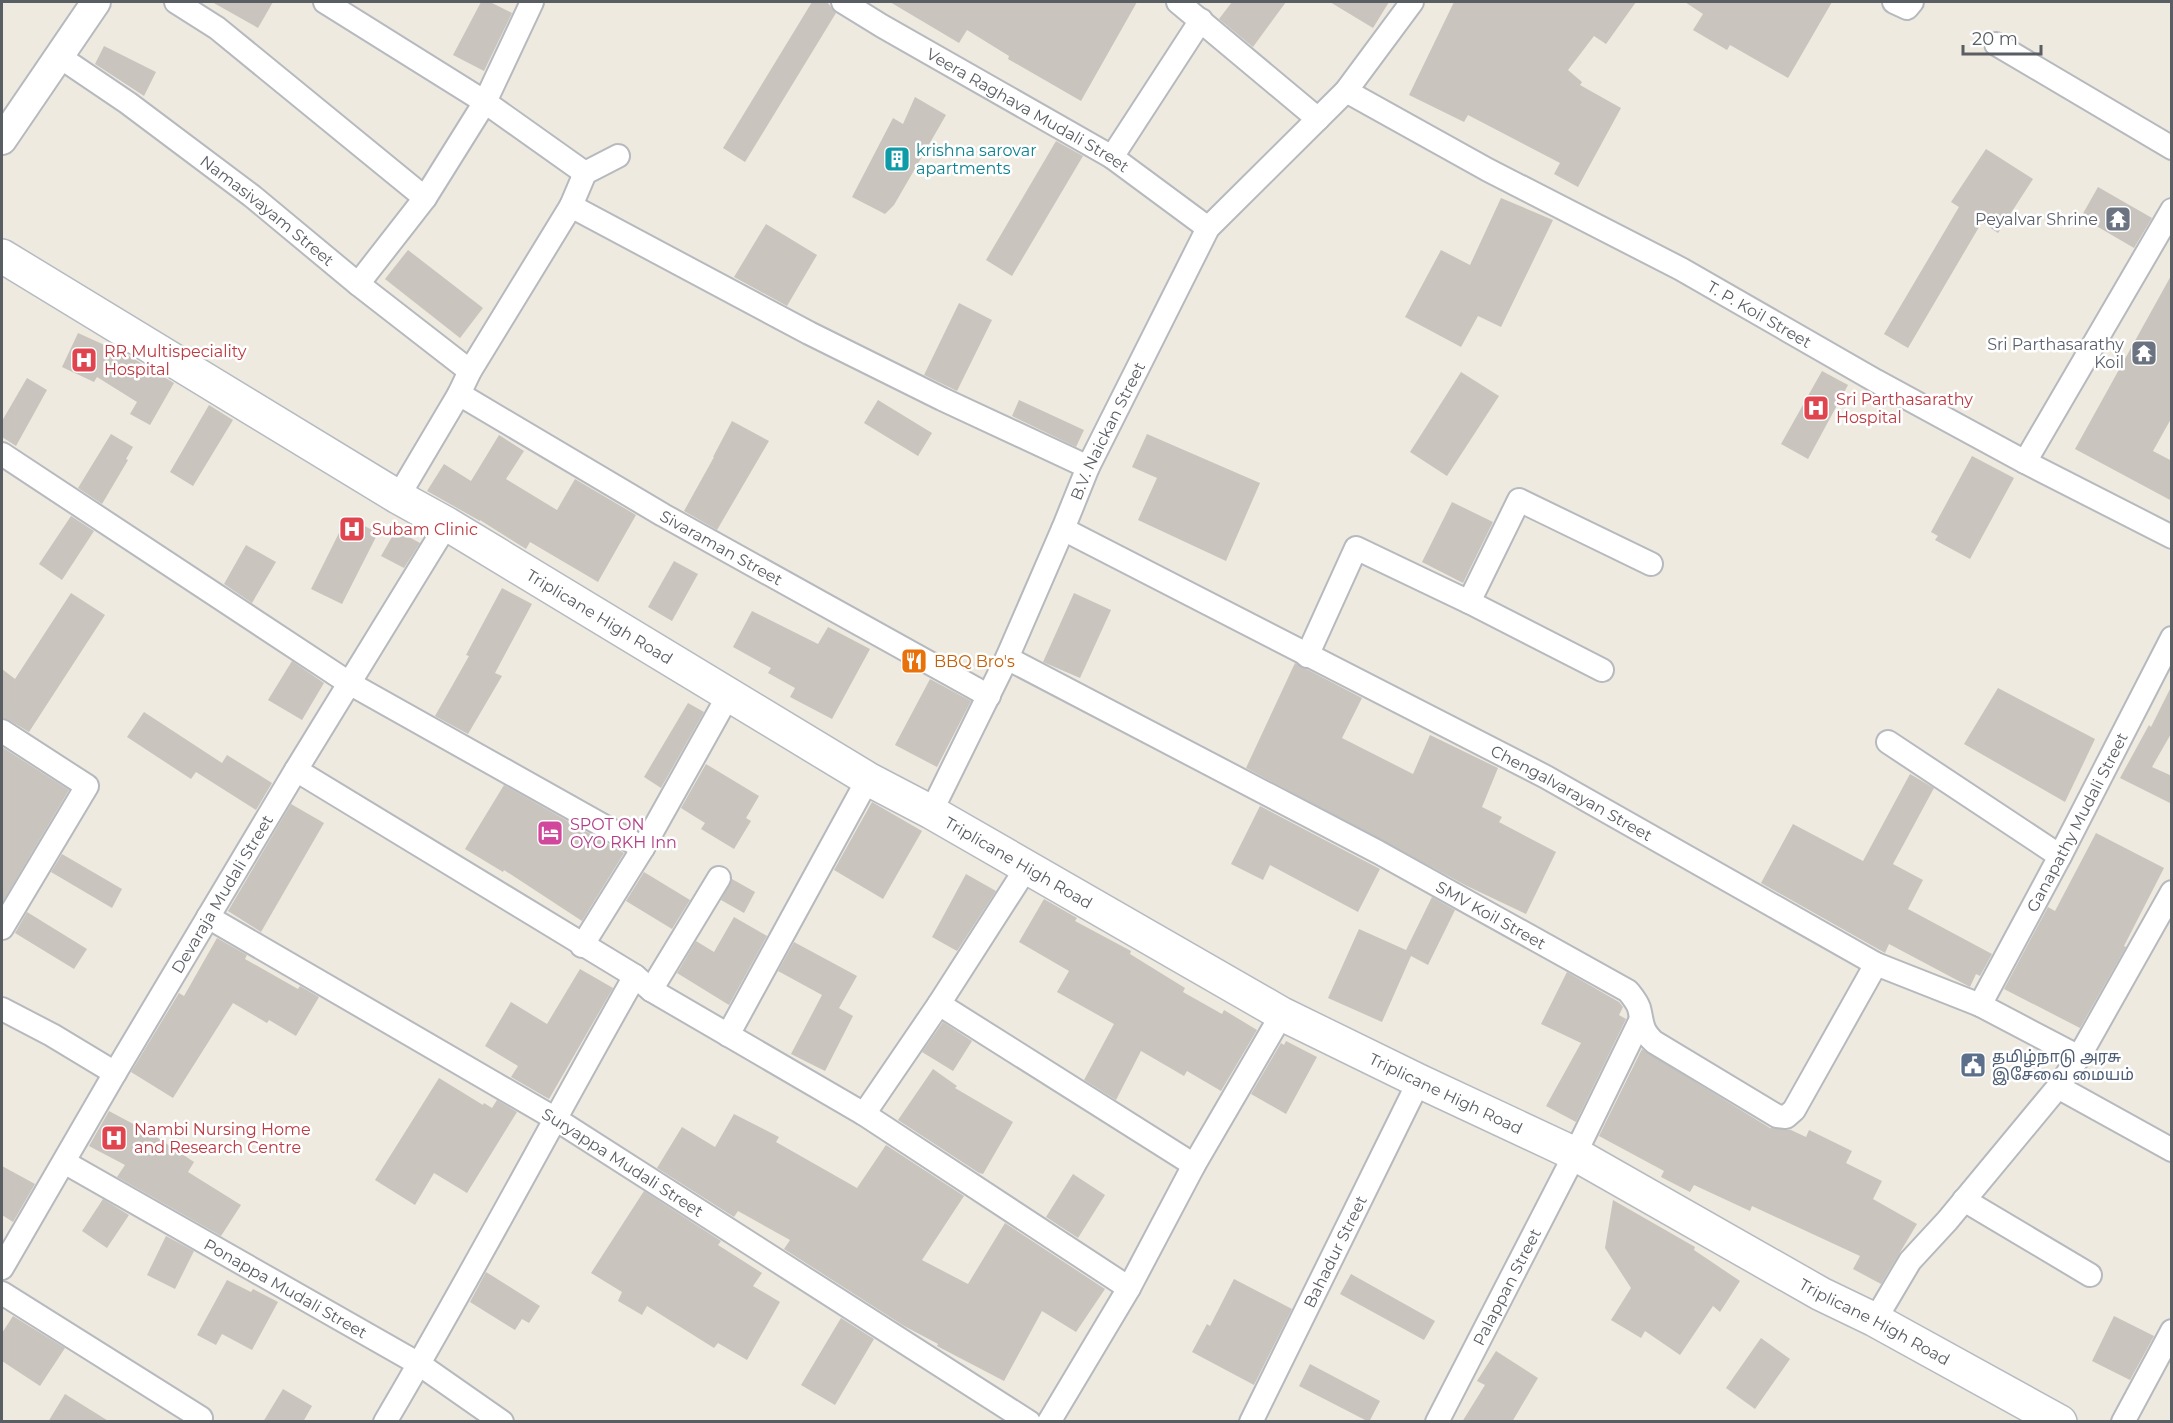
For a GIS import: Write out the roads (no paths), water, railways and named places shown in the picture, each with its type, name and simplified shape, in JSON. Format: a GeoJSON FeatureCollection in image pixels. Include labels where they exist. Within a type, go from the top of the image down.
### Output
{"type":"FeatureCollection","features":[{"type":"Feature","properties":{"kind":"main road","name":"Triplicane High Road"},"geometry":{"type":"LineString","coordinates":[[2,256],[868,779],[931,812],[1282,1014],[1419,1082],[1575,1154],[1821,1294],[1875,1320],[2060,1422]]}},
{"type":"Feature","properties":{"kind":"street"},"geometry":{"type":"LineString","coordinates":[[2,140],[96,2]]}},
{"type":"Feature","properties":{"kind":"street"},"geometry":{"type":"LineString","coordinates":[[176,2],[217,28],[424,198]]}},
{"type":"Feature","properties":{"kind":"street"},"geometry":{"type":"LineString","coordinates":[[325,2],[486,102],[585,173]]}},
{"type":"Feature","properties":{"kind":"street"},"geometry":{"type":"LineString","coordinates":[[358,284],[424,198],[486,102],[532,2]]}},
{"type":"Feature","properties":{"kind":"street","name":"Veera Raghava Mudali Street"},"geometry":{"type":"LineString","coordinates":[[843,2],[1112,157],[1208,228]]}},
{"type":"Feature","properties":{"kind":"street"},"geometry":{"type":"LineString","coordinates":[[1178,2],[1318,119]]}},
{"type":"Feature","properties":{"kind":"street","name":"B.V. Naickan Street"},"geometry":{"type":"LineString","coordinates":[[931,812],[989,696],[1064,529],[1088,467],[1208,228],[1346,91],[1412,2]]}},
{"type":"Feature","properties":{"kind":"street"},"geometry":{"type":"LineString","coordinates":[[1894,2],[1906,8],[1912,2]]}},
{"type":"Feature","properties":{"kind":"street"},"geometry":{"type":"LineString","coordinates":[[1112,157],[1201,20]]}},
{"type":"Feature","properties":{"kind":"street"},"geometry":{"type":"LineString","coordinates":[[1996,44],[2172,148]]}},
{"type":"Feature","properties":{"kind":"street","name":"Namasivayam Street"},"geometry":{"type":"LineString","coordinates":[[60,57],[128,103],[252,196],[358,284],[470,371]]}},
{"type":"Feature","properties":{"kind":"street","name":"T. P. Koil Street"},"geometry":{"type":"LineString","coordinates":[[1346,91],[1488,170],[1682,269],[1876,381],[2025,462],[2172,537]]}},
{"type":"Feature","properties":{"kind":"street"},"geometry":{"type":"LineString","coordinates":[[398,497],[459,394],[470,371],[571,206],[585,173],[618,156]]}},
{"type":"Feature","properties":{"kind":"street"},"geometry":{"type":"LineString","coordinates":[[571,206],[809,333],[942,399],[1088,467]]}},
{"type":"Feature","properties":{"kind":"street"},"geometry":{"type":"LineString","coordinates":[[2025,462],[2172,210]]}},
{"type":"Feature","properties":{"kind":"street","name":"Sivaraman Street"},"geometry":{"type":"LineString","coordinates":[[459,394],[663,514],[989,696]]}},
{"type":"Feature","properties":{"kind":"street"},"geometry":{"type":"LineString","coordinates":[[2,454],[349,683],[643,848]]}},
{"type":"Feature","properties":{"kind":"street"},"geometry":{"type":"LineString","coordinates":[[1469,602],[1519,500],[1651,564]]}},
{"type":"Feature","properties":{"kind":"street","name":"Devaraja Mudali Street"},"geometry":{"type":"LineString","coordinates":[[2,1268],[208,917],[447,524]]}},
{"type":"Feature","properties":{"kind":"street","name":"Chengalvarayan Street"},"geometry":{"type":"LineString","coordinates":[[1064,529],[1546,777],[1876,964],[1980,1005],[2079,1057]]}},
{"type":"Feature","properties":{"kind":"street"},"geometry":{"type":"LineString","coordinates":[[1307,656],[1356,548],[1469,602],[1602,670]]}},
{"type":"Feature","properties":{"kind":"street","name":"Ganapathy Mudali Street"},"geometry":{"type":"LineString","coordinates":[[1980,1005],[2060,856],[2172,638]]}},
{"type":"Feature","properties":{"kind":"street","name":"SMV Koil Street"},"geometry":{"type":"LineString","coordinates":[[1006,658],[1378,852],[1628,991],[1638,1006],[1640,1021],[1646,1034],[1654,1042],[1777,1116],[1786,1117],[1794,1110],[1876,964]]}},
{"type":"Feature","properties":{"kind":"street"},"geometry":{"type":"LineString","coordinates":[[582,946],[643,848],[728,696]]}},
{"type":"Feature","properties":{"kind":"street"},"geometry":{"type":"LineString","coordinates":[[2,730],[87,786],[2,928]]}},
{"type":"Feature","properties":{"kind":"street"},"geometry":{"type":"LineString","coordinates":[[1888,742],[2060,856]]}},
{"type":"Feature","properties":{"kind":"street"},"geometry":{"type":"LineString","coordinates":[[296,770],[728,1035],[864,1114],[1129,1288]]}},
{"type":"Feature","properties":{"kind":"street"},"geometry":{"type":"LineString","coordinates":[[728,1035],[868,779]]}},
{"type":"Feature","properties":{"kind":"street"},"geometry":{"type":"LineString","coordinates":[[864,1114],[939,1004],[1027,867]]}},
{"type":"Feature","properties":{"kind":"street"},"geometry":{"type":"LineString","coordinates":[[385,1422],[554,1118],[643,983],[719,878]]}},
{"type":"Feature","properties":{"kind":"street"},"geometry":{"type":"LineString","coordinates":[[1875,1320],[1910,1262],[2058,1087],[2079,1057],[2172,892]]}},
{"type":"Feature","properties":{"kind":"street","name":"Suryappa Mudali Street"},"geometry":{"type":"LineString","coordinates":[[208,917],[554,1118],[1029,1422]]}},
{"type":"Feature","properties":{"kind":"street"},"geometry":{"type":"LineString","coordinates":[[939,1004],[1194,1165]]}},
{"type":"Feature","properties":{"kind":"street"},"geometry":{"type":"LineString","coordinates":[[2,1010],[52,1035],[115,1073]]}},
{"type":"Feature","properties":{"kind":"street"},"geometry":{"type":"LineString","coordinates":[[1048,1422],[1129,1288],[1194,1165],[1282,1014]]}},
{"type":"Feature","properties":{"kind":"street","name":"Palappan Street"},"geometry":{"type":"LineString","coordinates":[[1437,1422],[1575,1154],[1640,1021]]}},
{"type":"Feature","properties":{"kind":"street","name":"Bahadur Street"},"geometry":{"type":"LineString","coordinates":[[1251,1422],[1419,1082]]}},
{"type":"Feature","properties":{"kind":"street"},"geometry":{"type":"LineString","coordinates":[[2058,1087],[2172,1150]]}},
{"type":"Feature","properties":{"kind":"street","name":"Ponappa Mudali Street"},"geometry":{"type":"LineString","coordinates":[[64,1162],[419,1364],[502,1422]]}},
{"type":"Feature","properties":{"kind":"street"},"geometry":{"type":"LineString","coordinates":[[1964,1200],[2090,1275]]}},
{"type":"Feature","properties":{"kind":"street"},"geometry":{"type":"LineString","coordinates":[[2,1293],[201,1418],[199,1422]]}},
{"type":"Feature","properties":{"kind":"street"},"geometry":{"type":"LineString","coordinates":[[2123,1422],[2172,1331]]}},
{"type":"Feature","properties":{"kind":"place","name":"krishna sarovar apartments"},"geometry":{"type":"Point","coordinates":[897,159]}},
{"type":"Feature","properties":{"kind":"place","name":"Peyalvar Shrine"},"geometry":{"type":"Point","coordinates":[2118,219]}},
{"type":"Feature","properties":{"kind":"place","name":"Sri Parthasarathy Koil"},"geometry":{"type":"Point","coordinates":[2144,353]}},
{"type":"Feature","properties":{"kind":"place","name":"RR Multispeciality Hospital"},"geometry":{"type":"Point","coordinates":[84,360]}},
{"type":"Feature","properties":{"kind":"place","name":"Sri Parthasarathy Hospital"},"geometry":{"type":"Point","coordinates":[1816,408]}},
{"type":"Feature","properties":{"kind":"place","name":"Subam Clinic"},"geometry":{"type":"Point","coordinates":[352,529]}},
{"type":"Feature","properties":{"kind":"place","name":"BBQ Bro's"},"geometry":{"type":"Point","coordinates":[914,661]}},
{"type":"Feature","properties":{"kind":"place","name":"SPOT ON OYO RKH Inn"},"geometry":{"type":"Point","coordinates":[550,833]}},
{"type":"Feature","properties":{"kind":"place","name":"தமிழ்நாடு அரசு இசேவை மையம்"},"geometry":{"type":"Point","coordinates":[1973,1065]}},
{"type":"Feature","properties":{"kind":"place","name":"Nambi Nursing Home and Research Centre"},"geometry":{"type":"Point","coordinates":[114,1138]}}]}
